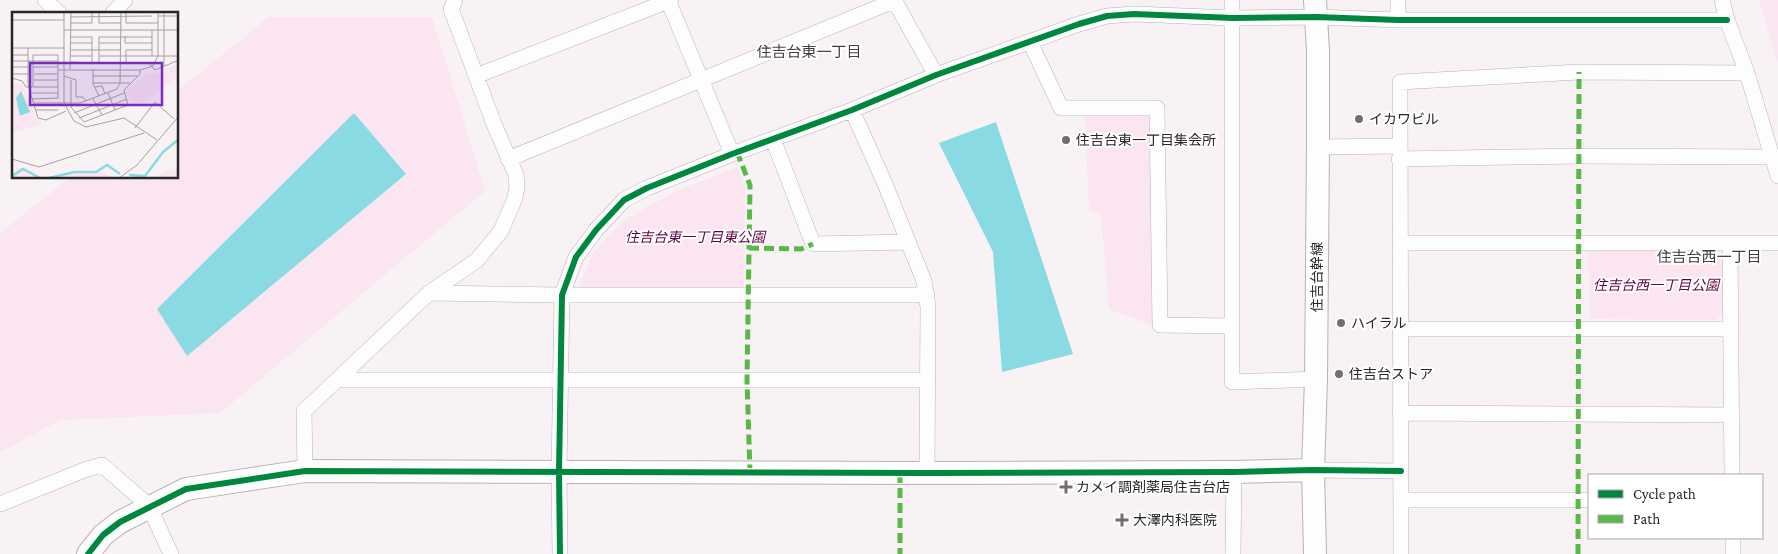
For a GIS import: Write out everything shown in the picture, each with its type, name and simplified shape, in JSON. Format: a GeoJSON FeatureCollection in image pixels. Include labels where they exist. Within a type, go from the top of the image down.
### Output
{"type":"FeatureCollection","features":[{"type":"Feature","properties":{"kind":"street"},"geometry":{"type":"LineString","coordinates":[[44,0],[58,12]]}},
{"type":"Feature","properties":{"kind":"street"},"geometry":{"type":"LineString","coordinates":[[114,12],[125,0]]}},
{"type":"Feature","properties":{"kind":"street"},"geometry":{"type":"LineString","coordinates":[[305,471],[304,411],[428,293],[477,260],[501,231],[515,198],[516,176],[451,9],[455,0]]}},
{"type":"Feature","properties":{"kind":"street"},"geometry":{"type":"LineString","coordinates":[[476,76],[669,0],[732,154]]}},
{"type":"Feature","properties":{"kind":"street"},"geometry":{"type":"LineString","coordinates":[[508,159],[895,0],[936,75]]}},
{"type":"Feature","properties":{"kind":"street"},"geometry":{"type":"LineString","coordinates":[[1232,0],[1232,382],[1316,379]]}},
{"type":"Feature","properties":{"kind":"street"},"geometry":{"type":"LineString","coordinates":[[1398,0],[1398,20]]}},
{"type":"Feature","properties":{"kind":"street"},"geometry":{"type":"LineString","coordinates":[[1722,0],[1727,20],[1747,73],[1778,176]]}},
{"type":"Feature","properties":{"kind":"street"},"geometry":{"type":"LineString","coordinates":[[560,554],[559,472],[562,296],[576,256],[596,230],[624,200],[647,188],[773,138],[852,110],[936,75],[1079,24],[1107,16],[1134,14],[1233,18],[1316,9],[1398,20],[1727,20]]}},
{"type":"Feature","properties":{"kind":"street","name":"住吉台幹線"},"geometry":{"type":"LineString","coordinates":[[1314,554],[1313,470],[1316,379],[1318,147],[1316,9]]}},
{"type":"Feature","properties":{"kind":"street"},"geometry":{"type":"LineString","coordinates":[[1030,42],[1060,108],[1157,108],[1160,326],[1231,326]]}},
{"type":"Feature","properties":{"kind":"street"},"geometry":{"type":"LineString","coordinates":[[1401,554],[1400,82],[1579,72],[1747,73]]}},
{"type":"Feature","properties":{"kind":"street"},"geometry":{"type":"LineString","coordinates":[[852,110],[924,281],[928,307],[927,474]]}},
{"type":"Feature","properties":{"kind":"street"},"geometry":{"type":"LineString","coordinates":[[773,138],[813,244],[908,242]]}},
{"type":"Feature","properties":{"kind":"street"},"geometry":{"type":"LineString","coordinates":[[1318,147],[1399,152],[1578,156],[1771,157]]}},
{"type":"Feature","properties":{"kind":"street"},"geometry":{"type":"LineString","coordinates":[[1400,243],[1778,243]]}},
{"type":"Feature","properties":{"kind":"street"},"geometry":{"type":"LineString","coordinates":[[1730,244],[1732,474]]}},
{"type":"Feature","properties":{"kind":"street"},"geometry":{"type":"LineString","coordinates":[[428,293],[562,296],[926,296]]}},
{"type":"Feature","properties":{"kind":"street"},"geometry":{"type":"LineString","coordinates":[[1400,329],[1730,329]]}},
{"type":"Feature","properties":{"kind":"street"},"geometry":{"type":"LineString","coordinates":[[338,380],[928,380]]}},
{"type":"Feature","properties":{"kind":"street"},"geometry":{"type":"LineString","coordinates":[[1400,413],[1730,415]]}},
{"type":"Feature","properties":{"kind":"street"},"geometry":{"type":"LineString","coordinates":[[0,504],[87,468],[102,465],[149,506],[171,554]]}},
{"type":"Feature","properties":{"kind":"street"},"geometry":{"type":"LineString","coordinates":[[88,554],[103,536],[120,522],[186,489],[305,471],[927,474],[1313,470],[1400,471]]}},
{"type":"Feature","properties":{"kind":"street"},"geometry":{"type":"LineString","coordinates":[[1233,554],[1234,472]]}},
{"type":"Feature","properties":{"kind":"street"},"geometry":{"type":"LineString","coordinates":[[1400,500],[1588,500]]}},
{"type":"Feature","properties":{"kind":"street"},"geometry":{"type":"LineString","coordinates":[[1733,539],[1733,554]]}},
{"type":"Feature","properties":{"kind":"green space"},"geometry":{"type":"Polygon","coordinates":[[[1759,0],[1778,0],[1778,63],[1759,0]]]}},
{"type":"Feature","properties":{"kind":"green space"},"geometry":{"type":"Polygon","coordinates":[[[269,17],[432,17],[485,191],[220,413],[61,420],[0,452],[0,233],[69,179],[179,179],[179,89],[269,17]]]}},
{"type":"Feature","properties":{"kind":"green space"},"geometry":{"type":"Polygon","coordinates":[[[1085,115],[1148,116],[1151,125],[1152,325],[1109,309],[1101,214],[1089,211],[1085,115]]]}},
{"type":"Feature","properties":{"kind":"green space","name":"住吉台東一丁目東公園"},"geometry":{"type":"Polygon","coordinates":[[[738,167],[745,188],[744,288],[578,287],[594,251],[623,221],[676,191],[738,167]]]}},
{"type":"Feature","properties":{"kind":"green space","name":"住吉台西一丁目公園"},"geometry":{"type":"Polygon","coordinates":[[[1588,251],[1716,251],[1722,257],[1724,311],[1717,320],[1590,319],[1588,251]]]}},
{"type":"Feature","properties":{"kind":"water"},"geometry":{"type":"Polygon","coordinates":[[[354,113],[406,174],[187,356],[157,309],[354,113]]]}},
{"type":"Feature","properties":{"kind":"water"},"geometry":{"type":"Polygon","coordinates":[[[996,122],[1073,354],[1002,372],[993,252],[939,143],[996,122]]]}},
{"type":"Feature","properties":{"kind":"marked path"},"geometry":{"type":"LineString","coordinates":[[1578,554],[1579,72]]}},
{"type":"Feature","properties":{"kind":"marked path"},"geometry":{"type":"LineString","coordinates":[[737,152],[750,185],[747,380],[750,472]]}},
{"type":"Feature","properties":{"kind":"marked path"},"geometry":{"type":"LineString","coordinates":[[749,248],[801,249],[813,244]]}},
{"type":"Feature","properties":{"kind":"marked path"},"geometry":{"type":"LineString","coordinates":[[900,473],[900,554]]}},
{"type":"Feature","properties":{"kind":"cycle path"},"geometry":{"type":"LineString","coordinates":[[560,554],[559,472],[562,295],[576,257],[596,230],[624,200],[647,188],[732,154],[852,110],[936,75],[1079,24],[1107,16],[1134,14],[1233,18],[1316,17],[1398,20],[1727,20]]}},
{"type":"Feature","properties":{"kind":"cycle path"},"geometry":{"type":"LineString","coordinates":[[88,554],[103,535],[120,522],[186,489],[305,471],[927,473],[1401,471]]}},
{"type":"Feature","properties":{"kind":"place","name":"イカワビル"},"geometry":{"type":"Point","coordinates":[1359,119]}},
{"type":"Feature","properties":{"kind":"place","name":"住吉台東一丁目集会所"},"geometry":{"type":"Point","coordinates":[1066,140]}},
{"type":"Feature","properties":{"kind":"place","name":"ハイラル"},"geometry":{"type":"Point","coordinates":[1341,323]}},
{"type":"Feature","properties":{"kind":"place","name":"住吉台ストア"},"geometry":{"type":"Point","coordinates":[1339,374]}},
{"type":"Feature","properties":{"kind":"place","name":"カメイ調剤薬局住吉台店"},"geometry":{"type":"Point","coordinates":[1066,487]}},
{"type":"Feature","properties":{"kind":"place","name":"大澤内科医院"},"geometry":{"type":"Point","coordinates":[1122,520]}},
{"type":"Feature","properties":{"kind":"district","name":"住吉台東一丁目"},"geometry":{"type":"Point","coordinates":[809,52]}},
{"type":"Feature","properties":{"kind":"district","name":"住吉台西一丁目"},"geometry":{"type":"Point","coordinates":[1709,257]}}]}
